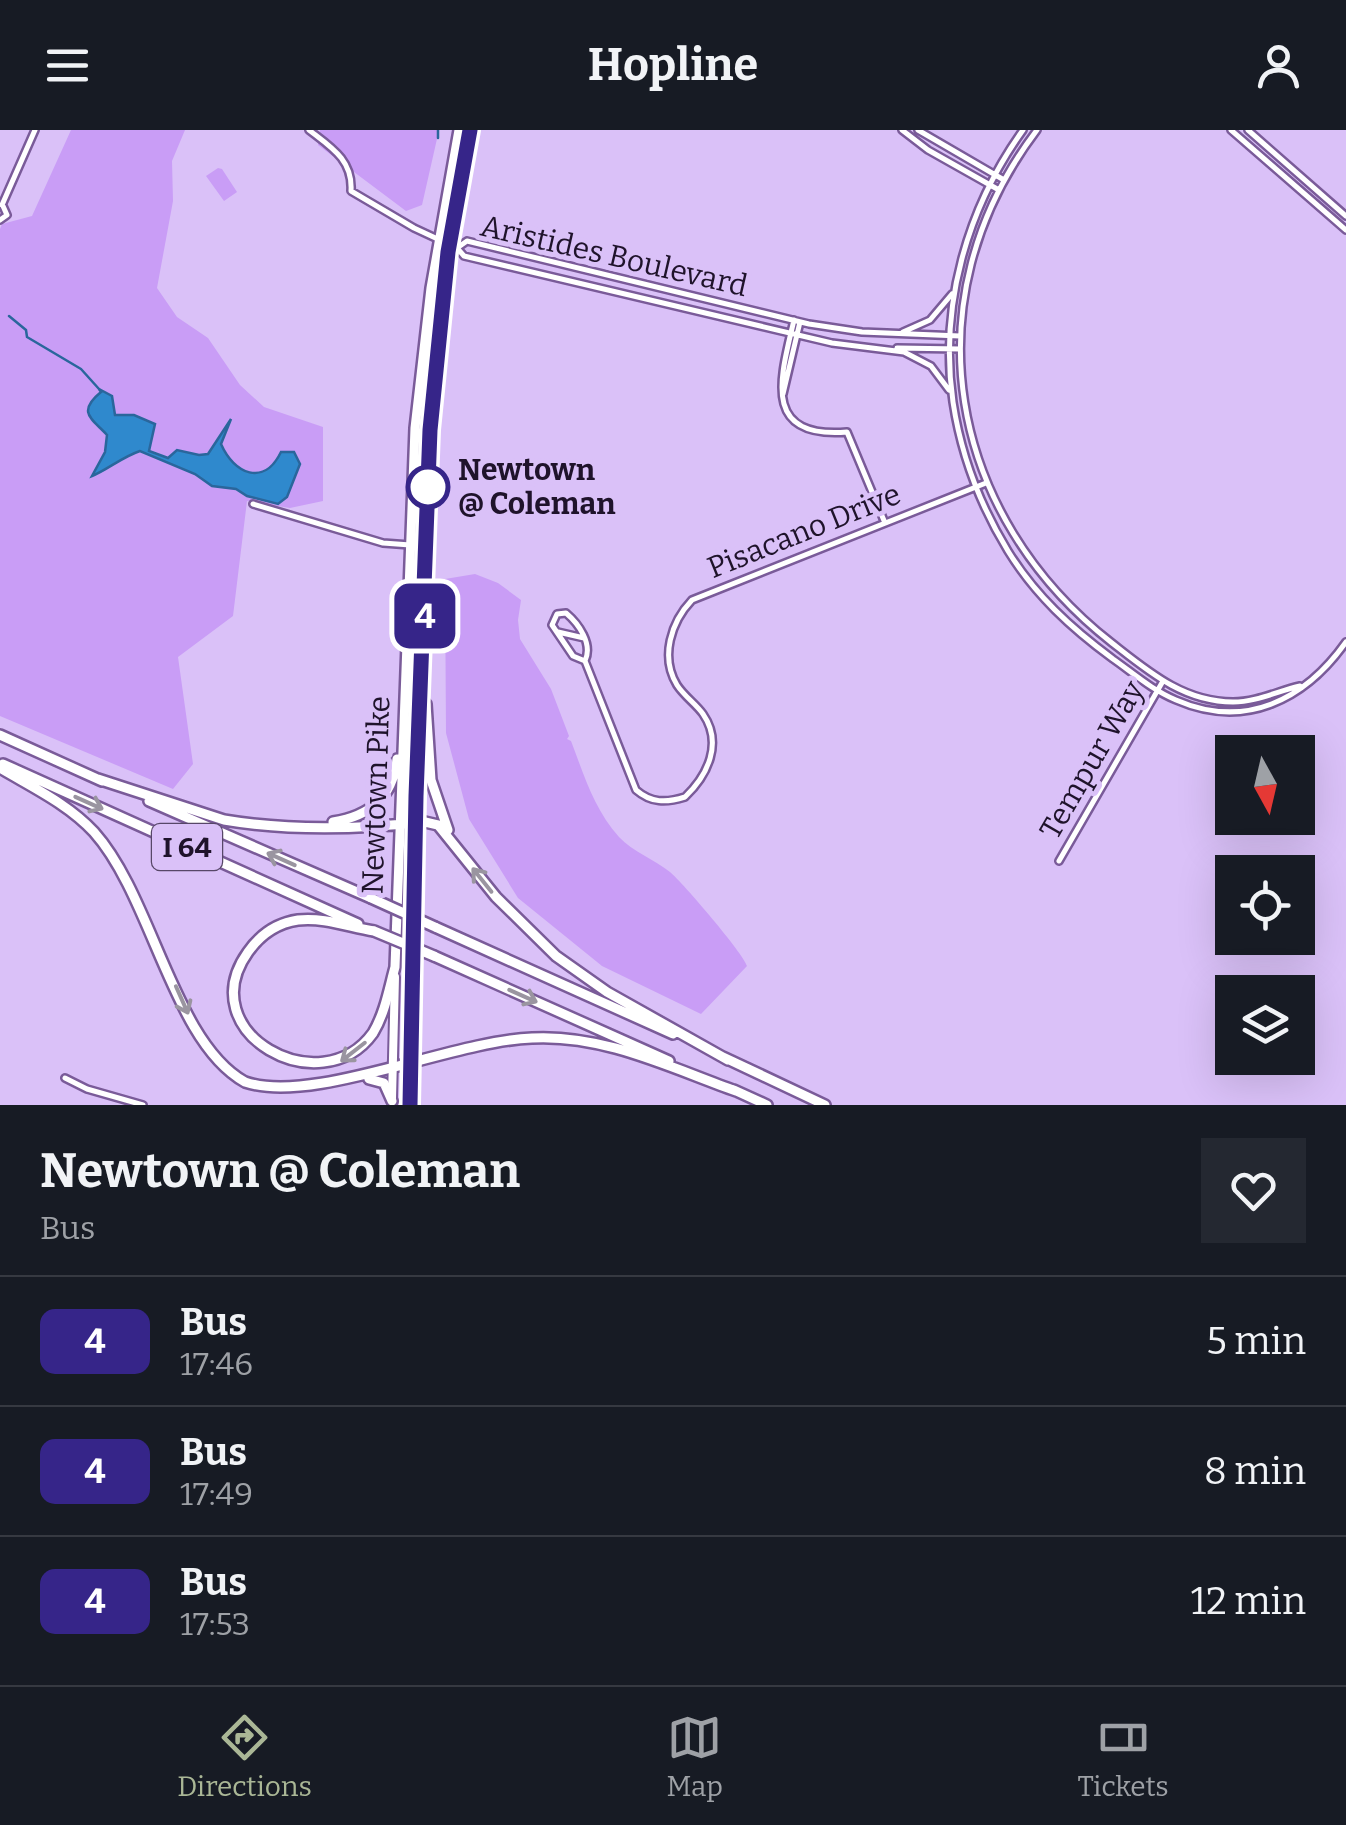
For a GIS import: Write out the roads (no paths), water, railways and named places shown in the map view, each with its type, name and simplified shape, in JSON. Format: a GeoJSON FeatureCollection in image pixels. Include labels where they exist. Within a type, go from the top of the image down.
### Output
{"type":"FeatureCollection","features":[{"type":"Feature","properties":{"kind":"highway","name":"Newtown Pike"},"geometry":{"type":"LineString","coordinates":[[411,1064],[415,823],[436,348],[460,130]]}},
{"type":"Feature","properties":{"kind":"highway","name":"Newtown Pike"},"geometry":{"type":"LineString","coordinates":[[396,967],[410,546],[422,358],[470,130]]}},
{"type":"Feature","properties":{"kind":"highway"},"geometry":{"type":"LineString","coordinates":[[425,627],[428,767],[453,842]]}},
{"type":"Feature","properties":{"kind":"highway"},"geometry":{"type":"LineString","coordinates":[[311,826],[365,813],[380,801],[393,782],[405,676]]}},
{"type":"Feature","properties":{"kind":"highway","name":"I 64"},"geometry":{"type":"LineString","coordinates":[[0,735],[371,898],[825,1105]]}},
{"type":"Feature","properties":{"kind":"highway"},"geometry":{"type":"LineString","coordinates":[[0,765],[73,813],[104,846],[128,883],[198,1037],[241,1080],[271,1091],[314,1092],[508,1040],[570,1039],[617,1048],[736,1092]]}},
{"type":"Feature","properties":{"kind":"highway","name":"I 64"},"geometry":{"type":"LineString","coordinates":[[0,765],[767,1105]]}},
{"type":"Feature","properties":{"kind":"highway"},"geometry":{"type":"LineString","coordinates":[[98,779],[224,820],[269,826],[438,825],[496,897],[556,956],[608,992],[728,1060]]}},
{"type":"Feature","properties":{"kind":"highway"},"geometry":{"type":"LineString","coordinates":[[374,931],[331,921],[300,920],[266,933],[243,960],[236,982],[236,1006],[244,1032],[264,1054],[292,1067],[316,1069],[338,1063],[351,1057],[372,1036],[396,967]]}},
{"type":"Feature","properties":{"kind":"highway"},"geometry":{"type":"LineString","coordinates":[[362,1080],[381,1081],[392,1103]]}},
{"type":"Feature","properties":{"kind":"main road","name":"Newtown Pike"},"geometry":{"type":"LineString","coordinates":[[392,1103],[396,967]]}},
{"type":"Feature","properties":{"kind":"main road","name":"Newtown Pike"},"geometry":{"type":"LineString","coordinates":[[410,1105],[411,1064]]}},
{"type":"Feature","properties":{"kind":"street"},"geometry":{"type":"LineString","coordinates":[[0,220],[7,212],[1,205],[35,130]]}},
{"type":"Feature","properties":{"kind":"street"},"geometry":{"type":"LineString","coordinates":[[309,130],[348,166],[351,191],[448,244]]}},
{"type":"Feature","properties":{"kind":"street"},"geometry":{"type":"LineString","coordinates":[[902,130],[928,150],[998,190]]}},
{"type":"Feature","properties":{"kind":"street"},"geometry":{"type":"LineString","coordinates":[[918,130],[1004,180]]}},
{"type":"Feature","properties":{"kind":"street"},"geometry":{"type":"LineString","coordinates":[[1023,130],[990,184],[969,234],[955,287],[950,336],[952,399],[965,457],[1000,538],[1028,580],[1072,628],[1157,691],[1208,710],[1236,712],[1274,705],[1325,668],[1346,642]]}},
{"type":"Feature","properties":{"kind":"street"},"geometry":{"type":"LineString","coordinates":[[1037,130],[998,190],[972,261],[960,336],[966,419],[986,483],[1005,524],[1039,572],[1085,622],[1163,681],[1204,699],[1236,702],[1303,686]]}},
{"type":"Feature","properties":{"kind":"street"},"geometry":{"type":"LineString","coordinates":[[1231,130],[1346,230]]}},
{"type":"Feature","properties":{"kind":"street"},"geometry":{"type":"LineString","coordinates":[[1248,130],[1346,216]]}},
{"type":"Feature","properties":{"kind":"street","name":"Aristides Boulevard"},"geometry":{"type":"LineString","coordinates":[[448,244],[467,241],[797,321],[887,334],[960,336]]}},
{"type":"Feature","properties":{"kind":"street","name":"Aristides Boulevard"},"geometry":{"type":"LineString","coordinates":[[448,244],[464,256],[794,334],[904,352],[921,359],[940,375],[952,399]]}},
{"type":"Feature","properties":{"kind":"street","name":"Aristides Boulevard"},"geometry":{"type":"LineString","coordinates":[[887,334],[907,331],[930,320],[955,287]]}},
{"type":"Feature","properties":{"kind":"street"},"geometry":{"type":"LineString","coordinates":[[797,321],[780,386],[788,414],[808,428],[847,432],[885,523]]}},
{"type":"Feature","properties":{"kind":"street","name":"Aristides Boulevard"},"geometry":{"type":"LineString","coordinates":[[869,347],[960,349]]}},
{"type":"Feature","properties":{"kind":"street","name":"Pisacano Drive"},"geometry":{"type":"LineString","coordinates":[[585,661],[636,790],[645,797],[665,802],[685,797],[708,765],[713,735],[702,713],[678,688],[669,662],[672,634],[684,608],[692,600],[986,483]]}},
{"type":"Feature","properties":{"kind":"street"},"geometry":{"type":"LineString","coordinates":[[252,504],[384,543],[426,546]]}},
{"type":"Feature","properties":{"kind":"street"},"geometry":{"type":"LineString","coordinates":[[1028,580],[1039,572]]}},
{"type":"Feature","properties":{"kind":"street"},"geometry":{"type":"LineString","coordinates":[[566,613],[588,646],[585,661],[573,656],[558,632],[552,621],[557,614],[566,613]]}},
{"type":"Feature","properties":{"kind":"street"},"geometry":{"type":"LineString","coordinates":[[558,632],[584,638]]}},
{"type":"Feature","properties":{"kind":"street","name":"Tempur Way"},"geometry":{"type":"LineString","coordinates":[[1060,861],[1163,681]]}},
{"type":"Feature","properties":{"kind":"street"},"geometry":{"type":"LineString","coordinates":[[65,1078],[87,1089],[143,1105]]}},
{"type":"Feature","properties":{"kind":"water"},"geometry":{"type":"Polygon","coordinates":[[[99,389],[112,396],[115,415],[134,415],[155,424],[149,451],[168,458],[177,450],[208,454],[231,419],[221,444],[241,469],[258,473],[274,463],[281,452],[294,452],[300,464],[287,497],[278,504],[236,489],[212,486],[195,474],[140,451],[92,476],[105,452],[107,435],[88,411],[101,392],[99,389]]]}},
{"type":"Feature","properties":{"kind":"waterway"},"geometry":{"type":"LineString","coordinates":[[438,130],[438,138]]}},
{"type":"Feature","properties":{"kind":"waterway"},"geometry":{"type":"LineString","coordinates":[[9,316],[26,330],[27,337],[81,369],[99,389]]}},
{"type":"Feature","properties":{"kind":"place","name":"Newtown @ Coleman"},"geometry":{"type":"Point","coordinates":[428,487]}}]}
